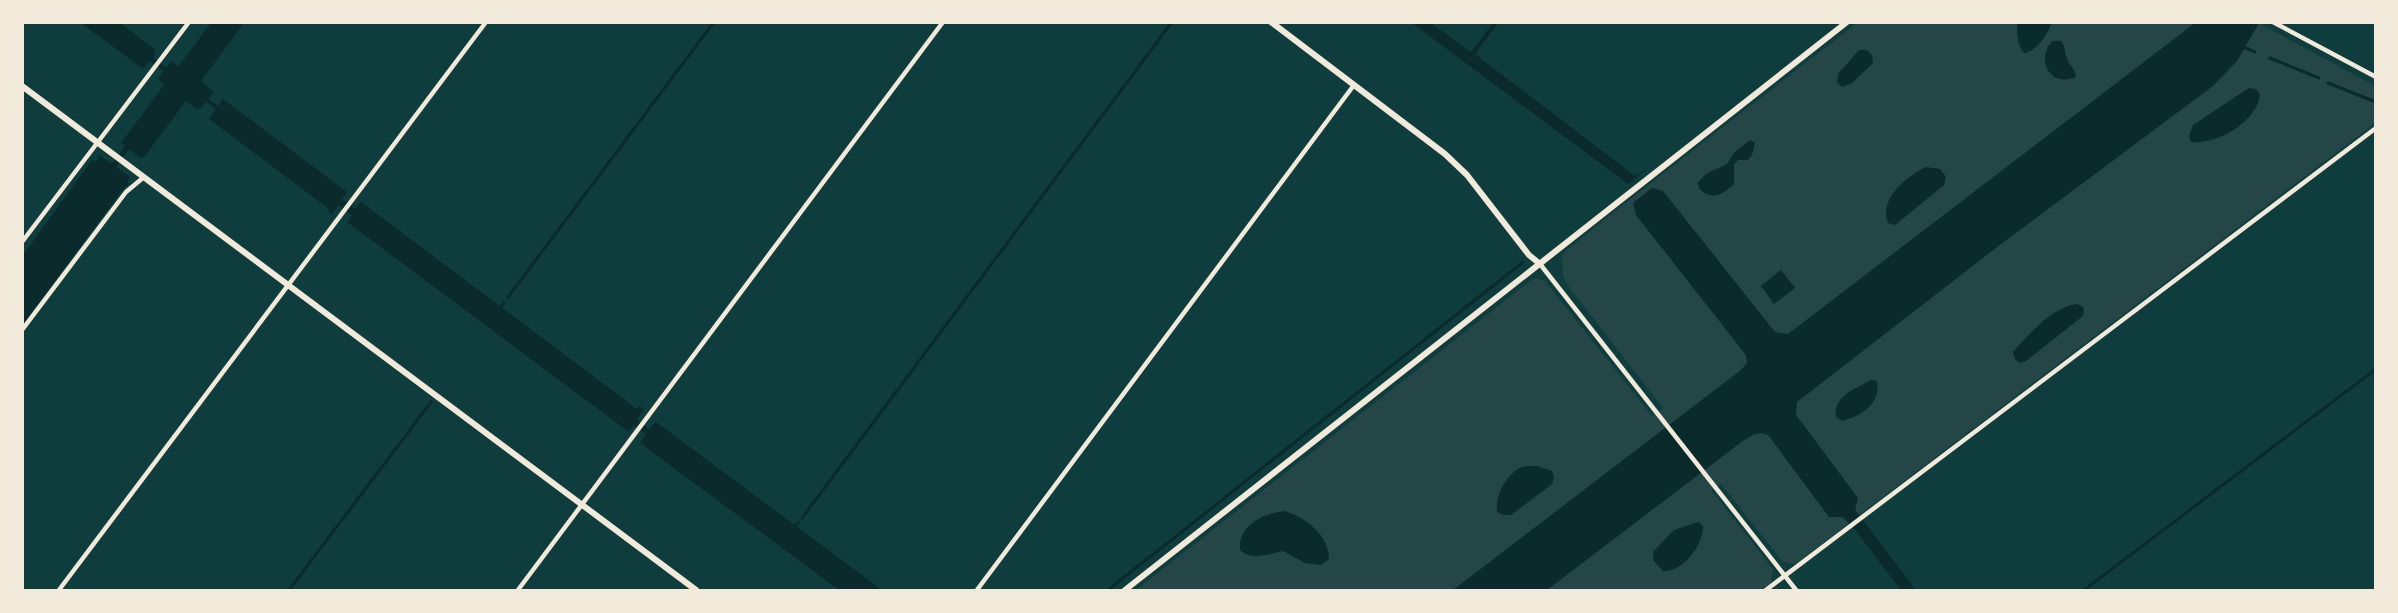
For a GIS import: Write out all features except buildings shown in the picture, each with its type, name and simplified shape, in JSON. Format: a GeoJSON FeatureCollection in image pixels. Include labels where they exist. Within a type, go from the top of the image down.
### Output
{"type":"FeatureCollection","features":[{"type":"Feature","properties":{"kind":"street"},"geometry":{"type":"LineString","coordinates":[[22,242],[189,22]]}},
{"type":"Feature","properties":{"kind":"street"},"geometry":{"type":"LineString","coordinates":[[59,591],[486,22]]}},
{"type":"Feature","properties":{"kind":"street"},"geometry":{"type":"LineString","coordinates":[[518,591],[943,22]]}},
{"type":"Feature","properties":{"kind":"street"},"geometry":{"type":"LineString","coordinates":[[1271,22],[1445,154],[1467,175],[1718,489],[1796,591]]}},
{"type":"Feature","properties":{"kind":"street"},"geometry":{"type":"LineString","coordinates":[[1833,22],[1839,28]]}},
{"type":"Feature","properties":{"kind":"street"},"geometry":{"type":"LineString","coordinates":[[1125,591],[1847,22]]}},
{"type":"Feature","properties":{"kind":"street"},"geometry":{"type":"LineString","coordinates":[[2273,22],[2376,77]]}},
{"type":"Feature","properties":{"kind":"street"},"geometry":{"type":"LineString","coordinates":[[976,591],[1354,85]]}},
{"type":"Feature","properties":{"kind":"street"},"geometry":{"type":"LineString","coordinates":[[22,86],[696,591]]}},
{"type":"Feature","properties":{"kind":"street"},"geometry":{"type":"LineString","coordinates":[[1766,591],[2376,128]]}},
{"type":"Feature","properties":{"kind":"street"},"geometry":{"type":"LineString","coordinates":[[22,330],[126,192],[144,177]]}},
{"type":"Feature","properties":{"kind":"shaded area"},"geometry":{"type":"Polygon","coordinates":[[[2017,22],[2052,23],[2038,46],[2024,53],[2017,35],[2017,22]]]}},
{"type":"Feature","properties":{"kind":"shaded area"},"geometry":{"type":"Polygon","coordinates":[[[81,23],[120,23],[156,50],[153,57],[166,68],[171,61],[178,67],[211,23],[244,23],[201,81],[214,92],[209,99],[218,106],[223,99],[347,192],[342,199],[355,209],[361,202],[637,409],[640,406],[644,410],[637,419],[649,429],[656,422],[882,590],[839,590],[640,443],[646,434],[634,425],[629,432],[347,222],[352,215],[339,205],[331,214],[329,209],[209,119],[216,109],[207,102],[198,110],[186,101],[144,157],[141,158],[129,149],[116,167],[130,177],[127,181],[129,184],[23,324],[23,255],[92,160],[96,162],[99,158],[97,154],[112,164],[125,146],[121,143],[164,85],[158,79],[164,71],[150,61],[142,68],[81,23]]]}},
{"type":"Feature","properties":{"kind":"shaded area"},"geometry":{"type":"Polygon","coordinates":[[[1412,23],[1431,23],[1471,52],[1493,23],[1498,23],[1475,54],[1635,176],[1647,168],[1628,184],[1412,23]]]}},
{"type":"Feature","properties":{"kind":"shaded area"},"geometry":{"type":"Polygon","coordinates":[[[1857,23],[2259,23],[2375,86],[2375,123],[1795,564],[1783,562],[1721,484],[1711,490],[1773,569],[1771,584],[1762,590],[1136,590],[1534,278],[1545,281],[1652,416],[1663,408],[1566,283],[1563,276],[1562,254],[1857,23]]]}},
{"type":"Feature","properties":{"kind":"shaded area"},"geometry":{"type":"Polygon","coordinates":[[[2195,23],[2259,23],[2237,61],[2213,86],[2001,244],[1797,402],[1796,415],[1858,498],[1855,510],[1916,590],[1901,590],[1856,531],[1843,517],[1829,517],[1769,436],[1760,433],[1744,440],[1547,590],[1453,590],[1741,370],[1747,363],[1746,355],[1636,215],[1633,203],[1652,188],[1663,191],[1775,332],[1788,334],[2195,23]]]}},
{"type":"Feature","properties":{"kind":"shaded area"},"geometry":{"type":"Polygon","coordinates":[[[2052,41],[2063,43],[2067,59],[2076,77],[2059,79],[2048,71],[2045,57],[2052,41]]]}},
{"type":"Feature","properties":{"kind":"shaded area"},"geometry":{"type":"Polygon","coordinates":[[[1859,50],[1867,50],[1872,55],[1873,63],[1852,83],[1842,87],[1837,82],[1838,74],[1859,50]]]}},
{"type":"Feature","properties":{"kind":"shaded area"},"geometry":{"type":"Polygon","coordinates":[[[2249,88],[2256,89],[2260,94],[2258,104],[2244,122],[2212,140],[2191,142],[2189,136],[2193,125],[2249,88]]]}},
{"type":"Feature","properties":{"kind":"shaded area"},"geometry":{"type":"Polygon","coordinates":[[[1750,140],[1755,143],[1752,155],[1748,160],[1738,160],[1734,165],[1734,184],[1716,195],[1703,192],[1698,182],[1706,174],[1727,164],[1734,153],[1750,140]]]}},
{"type":"Feature","properties":{"kind":"shaded area"},"geometry":{"type":"Polygon","coordinates":[[[1926,167],[1940,169],[1946,177],[1944,185],[1895,225],[1888,223],[1887,205],[1896,189],[1926,167]]]}},
{"type":"Feature","properties":{"kind":"shaded area"},"geometry":{"type":"Polygon","coordinates":[[[1781,270],[1795,288],[1774,304],[1761,286],[1781,270]]]}},
{"type":"Feature","properties":{"kind":"shaded area"},"geometry":{"type":"Polygon","coordinates":[[[2078,304],[2084,308],[2083,316],[2026,361],[2019,363],[2015,359],[2013,352],[2042,322],[2060,310],[2078,304]]]}},
{"type":"Feature","properties":{"kind":"shaded area"},"geometry":{"type":"Polygon","coordinates":[[[1871,380],[1877,381],[1877,389],[1876,396],[1868,408],[1842,421],[1836,417],[1836,410],[1842,398],[1871,380]]]}},
{"type":"Feature","properties":{"kind":"shaded area"},"geometry":{"type":"Polygon","coordinates":[[[1537,466],[1552,471],[1554,477],[1552,484],[1511,515],[1497,512],[1500,493],[1511,475],[1522,467],[1537,466]]]}},
{"type":"Feature","properties":{"kind":"shaded area"},"geometry":{"type":"Polygon","coordinates":[[[1285,511],[1301,518],[1321,535],[1328,550],[1329,559],[1321,565],[1305,563],[1283,551],[1254,556],[1240,550],[1240,541],[1248,527],[1269,514],[1285,511]]]}},
{"type":"Feature","properties":{"kind":"shaded area"},"geometry":{"type":"Polygon","coordinates":[[[1698,522],[1703,526],[1696,549],[1678,567],[1663,571],[1654,561],[1653,552],[1674,530],[1698,522]]]}},
{"type":"Feature","properties":{"kind":"waterway"},"geometry":{"type":"LineString","coordinates":[[508,297],[714,22]]}},
{"type":"Feature","properties":{"kind":"waterway"},"geometry":{"type":"LineString","coordinates":[[802,518],[1172,22]]}},
{"type":"Feature","properties":{"kind":"waterway"},"geometry":{"type":"LineString","coordinates":[[2243,47],[2255,52]]}},
{"type":"Feature","properties":{"kind":"waterway"},"geometry":{"type":"LineString","coordinates":[[2270,58],[2319,78]]}},
{"type":"Feature","properties":{"kind":"waterway"},"geometry":{"type":"LineString","coordinates":[[2328,83],[2376,102]]}},
{"type":"Feature","properties":{"kind":"waterway"},"geometry":{"type":"LineString","coordinates":[[1108,590],[1523,262]]}},
{"type":"Feature","properties":{"kind":"waterway"},"geometry":{"type":"LineString","coordinates":[[501,307],[504,303]]}},
{"type":"Feature","properties":{"kind":"waterway"},"geometry":{"type":"LineString","coordinates":[[2084,590],[2376,369]]}},
{"type":"Feature","properties":{"kind":"waterway"},"geometry":{"type":"LineString","coordinates":[[289,590],[431,402]]}},
{"type":"Feature","properties":{"kind":"waterway"},"geometry":{"type":"LineString","coordinates":[[795,526],[799,522]]}}]}
